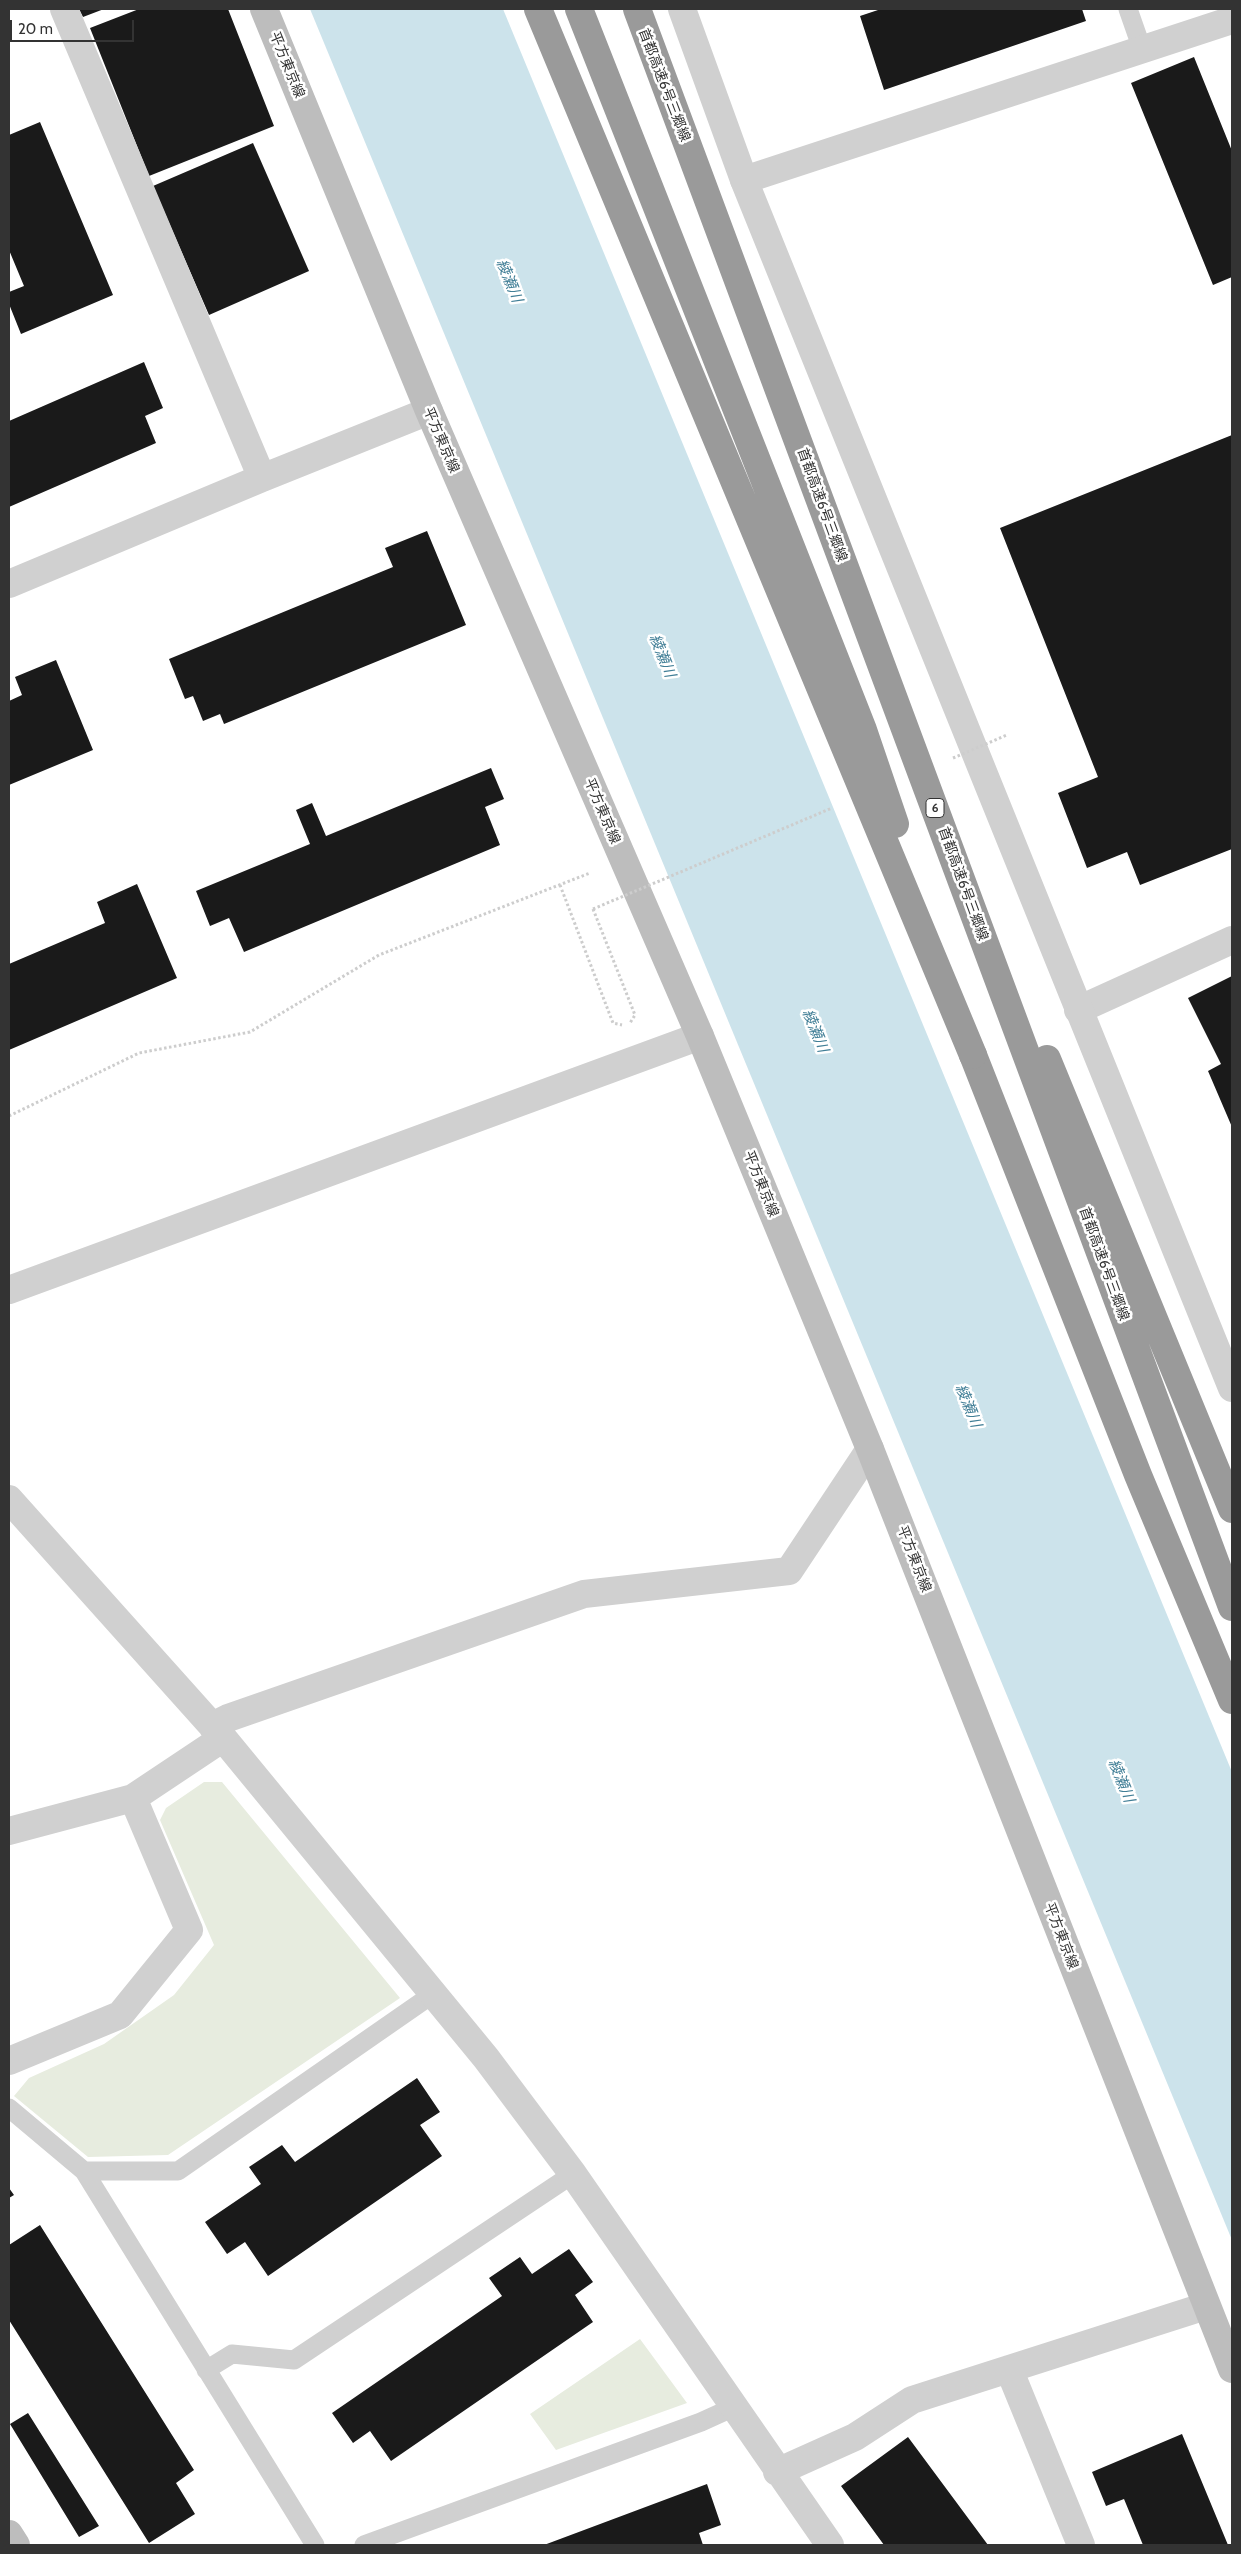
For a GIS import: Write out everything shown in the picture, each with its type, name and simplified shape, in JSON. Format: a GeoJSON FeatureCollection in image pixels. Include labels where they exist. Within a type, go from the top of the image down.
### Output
{"type":"FeatureCollection","features":[{"type":"Feature","properties":{"kind":"highway"},"geometry":{"type":"LineString","coordinates":[[538,9],[973,1055],[1138,1475],[1232,1700]]}},
{"type":"Feature","properties":{"kind":"highway"},"geometry":{"type":"LineString","coordinates":[[579,9],[863,730],[973,1055]]}},
{"type":"Feature","properties":{"kind":"highway","name":"首都高速6号三郷線"},"geometry":{"type":"LineString","coordinates":[[636,9],[979,893],[1232,1509]]}},
{"type":"Feature","properties":{"kind":"highway","name":"首都高速6号三郷線"},"geometry":{"type":"LineString","coordinates":[[636,9],[1232,1607]]}},
{"type":"Feature","properties":{"kind":"main road","name":"平方東京線"},"geometry":{"type":"LineString","coordinates":[[264,9],[428,411],[700,1036],[870,1449],[1232,2369]]}},
{"type":"Feature","properties":{"kind":"main road"},"geometry":{"type":"LineString","coordinates":[[9,2534],[16,2545]]}},
{"type":"Feature","properties":{"kind":"street"},"geometry":{"type":"LineString","coordinates":[[64,9],[262,478]]}},
{"type":"Feature","properties":{"kind":"street"},"geometry":{"type":"LineString","coordinates":[[682,9],[744,180],[1232,1388]]}},
{"type":"Feature","properties":{"kind":"street"},"geometry":{"type":"LineString","coordinates":[[744,180],[1232,20]]}},
{"type":"Feature","properties":{"kind":"street"},"geometry":{"type":"LineString","coordinates":[[9,584],[428,411]]}},
{"type":"Feature","properties":{"kind":"street"},"geometry":{"type":"LineString","coordinates":[[1078,1010],[1232,940]]}},
{"type":"Feature","properties":{"kind":"street"},"geometry":{"type":"LineString","coordinates":[[9,1290],[700,1036]]}},
{"type":"Feature","properties":{"kind":"street"},"geometry":{"type":"LineString","coordinates":[[9,1831],[133,1798],[217,1732],[228,1718],[584,1594],[789,1571],[870,1449]]}},
{"type":"Feature","properties":{"kind":"street"},"geometry":{"type":"LineString","coordinates":[[9,1499],[217,1732],[486,2058],[573,2174],[734,2406],[777,2472],[830,2545]]}},
{"type":"Feature","properties":{"kind":"street"},"geometry":{"type":"LineString","coordinates":[[9,2062],[120,2014],[189,1930],[133,1798]]}},
{"type":"Feature","properties":{"kind":"street"},"geometry":{"type":"LineString","coordinates":[[777,2472],[855,2436],[912,2400],[1206,2306]]}},
{"type":"Feature","properties":{"kind":"street"},"geometry":{"type":"LineString","coordinates":[[1009,2369],[1081,2545]]}},
{"type":"Feature","properties":{"kind":"lane"},"geometry":{"type":"LineString","coordinates":[[1128,9],[1142,49]]}},
{"type":"Feature","properties":{"kind":"lane"},"geometry":{"type":"LineString","coordinates":[[84,2171],[178,2171],[433,1994]]}},
{"type":"Feature","properties":{"kind":"lane"},"geometry":{"type":"LineString","coordinates":[[9,2108],[84,2171],[315,2545]]}},
{"type":"Feature","properties":{"kind":"lane"},"geometry":{"type":"LineString","coordinates":[[206,2370],[232,2354],[294,2360],[573,2174]]}},
{"type":"Feature","properties":{"kind":"lane"},"geometry":{"type":"LineString","coordinates":[[364,2545],[701,2422],[734,2406]]}},
{"type":"Feature","properties":{"kind":"path"},"geometry":{"type":"LineString","coordinates":[[952,758],[1007,735]]}},
{"type":"Feature","properties":{"kind":"path"},"geometry":{"type":"LineString","coordinates":[[560,885],[613,1023],[628,1026],[635,1015],[593,908],[842,805]]}},
{"type":"Feature","properties":{"kind":"path"},"geometry":{"type":"LineString","coordinates":[[9,1116],[139,1053],[250,1032],[379,955],[623,860]]}},
{"type":"Feature","properties":{"kind":"shaded area"},"geometry":{"type":"Polygon","coordinates":[[[204,1782],[222,1782],[400,1998],[168,2155],[88,2157],[14,2096],[29,2078],[104,2044],[174,1995],[214,1945],[160,1820],[166,1808],[204,1782]]]}},
{"type":"Feature","properties":{"kind":"shaded area"},"geometry":{"type":"Polygon","coordinates":[[[640,2339],[687,2403],[556,2450],[530,2414],[640,2339]]]}},
{"type":"Feature","properties":{"kind":"water","name":"綾瀬川"},"geometry":{"type":"Polygon","coordinates":[[[310,9],[503,9],[1232,1772],[1232,2240],[310,9]]]}},
{"type":"Feature","properties":{"kind":"building"},"geometry":{"type":"Polygon","coordinates":[[[79,9],[104,9],[83,17],[79,9]]]}},
{"type":"Feature","properties":{"kind":"building"},"geometry":{"type":"Polygon","coordinates":[[[139,9],[228,9],[274,126],[149,176],[90,28],[139,9]]]}},
{"type":"Feature","properties":{"kind":"building"},"geometry":{"type":"Polygon","coordinates":[[[881,9],[1082,9],[1086,21],[884,90],[860,16],[881,9]]]}},
{"type":"Feature","properties":{"kind":"building"},"geometry":{"type":"Polygon","coordinates":[[[1194,57],[1232,151],[1232,277],[1213,285],[1131,83],[1194,57]]]}},
{"type":"Feature","properties":{"kind":"building"},"geometry":{"type":"Polygon","coordinates":[[[40,122],[113,295],[21,334],[9,304],[9,292],[24,286],[9,250],[9,135],[40,122]]]}},
{"type":"Feature","properties":{"kind":"building"},"geometry":{"type":"Polygon","coordinates":[[[253,143],[309,271],[209,315],[153,186],[253,143]]]}},
{"type":"Feature","properties":{"kind":"building"},"geometry":{"type":"Polygon","coordinates":[[[144,362],[163,408],[145,416],[156,443],[9,507],[9,421],[144,362]]]}},
{"type":"Feature","properties":{"kind":"building"},"geometry":{"type":"Polygon","coordinates":[[[1232,435],[1232,849],[1140,885],[1127,852],[1087,868],[1058,793],[1098,777],[1000,528],[1232,435]]]}},
{"type":"Feature","properties":{"kind":"building"},"geometry":{"type":"Polygon","coordinates":[[[427,531],[466,625],[224,724],[220,714],[203,721],[193,696],[185,699],[169,659],[393,567],[385,548],[427,531]]]}},
{"type":"Feature","properties":{"kind":"building"},"geometry":{"type":"Polygon","coordinates":[[[56,660],[93,750],[9,785],[9,701],[22,695],[15,677],[56,660]]]}},
{"type":"Feature","properties":{"kind":"building"},"geometry":{"type":"Polygon","coordinates":[[[491,768],[504,799],[485,807],[500,845],[244,952],[229,918],[210,926],[196,891],[310,844],[296,810],[312,803],[326,836],[491,768]]]}},
{"type":"Feature","properties":{"kind":"building"},"geometry":{"type":"Polygon","coordinates":[[[137,884],[177,978],[9,1050],[9,964],[105,923],[97,902],[137,884]]]}},
{"type":"Feature","properties":{"kind":"building"},"geometry":{"type":"Polygon","coordinates":[[[1232,976],[1232,1127],[1208,1071],[1221,1064],[1188,998],[1232,976]]]}},
{"type":"Feature","properties":{"kind":"building"},"geometry":{"type":"Polygon","coordinates":[[[417,2078],[440,2112],[420,2125],[442,2156],[268,2276],[245,2242],[227,2254],[205,2222],[261,2184],[249,2167],[282,2145],[295,2162],[417,2078]]]}},
{"type":"Feature","properties":{"kind":"building"},"geometry":{"type":"Polygon","coordinates":[[[9,2188],[14,2195],[9,2198],[9,2188]]]}},
{"type":"Feature","properties":{"kind":"building"},"geometry":{"type":"Polygon","coordinates":[[[40,2225],[194,2470],[176,2483],[195,2514],[149,2543],[9,2320],[9,2245],[40,2225]]]}},
{"type":"Feature","properties":{"kind":"building"},"geometry":{"type":"Polygon","coordinates":[[[569,2249],[593,2282],[575,2295],[593,2322],[391,2461],[370,2431],[353,2443],[332,2413],[502,2296],[489,2278],[520,2257],[532,2274],[569,2249]]]}},
{"type":"Feature","properties":{"kind":"building"},"geometry":{"type":"Polygon","coordinates":[[[28,2413],[99,2526],[79,2537],[10,2424],[28,2413]]]}},
{"type":"Feature","properties":{"kind":"building"},"geometry":{"type":"Polygon","coordinates":[[[1182,2434],[1228,2545],[1143,2545],[1124,2499],[1106,2506],[1092,2472],[1182,2434]]]}},
{"type":"Feature","properties":{"kind":"building"},"geometry":{"type":"Polygon","coordinates":[[[908,2437],[988,2545],[884,2545],[841,2486],[908,2437]]]}},
{"type":"Feature","properties":{"kind":"building"},"geometry":{"type":"Polygon","coordinates":[[[707,2484],[721,2525],[699,2533],[703,2545],[544,2545],[707,2484]]]}}]}
